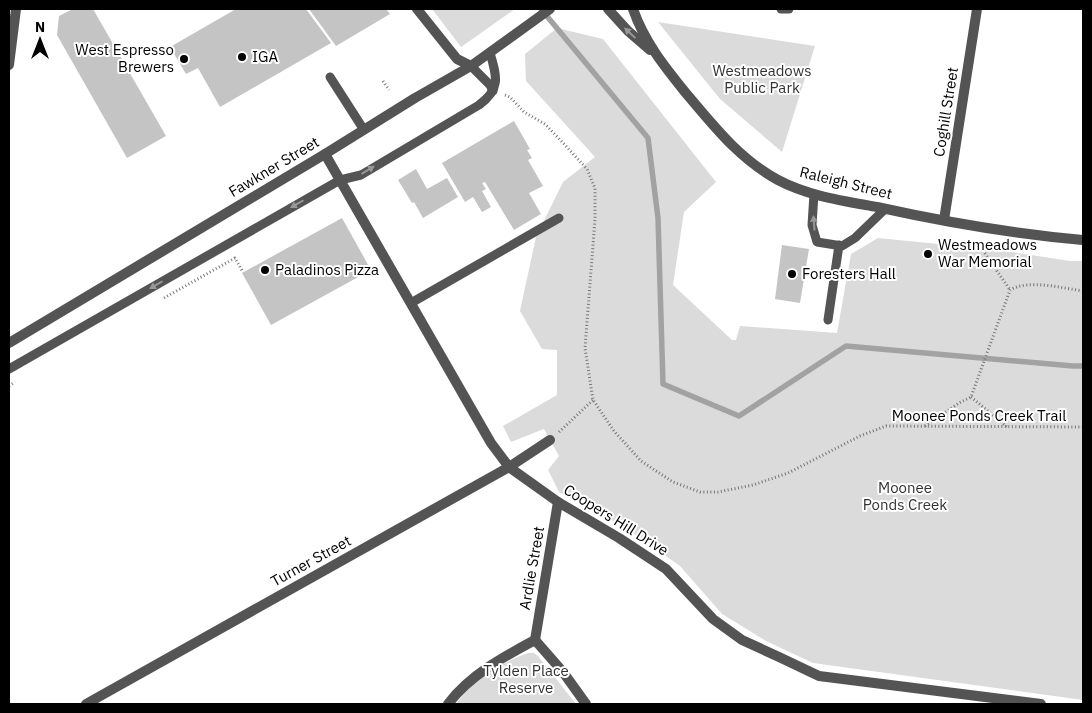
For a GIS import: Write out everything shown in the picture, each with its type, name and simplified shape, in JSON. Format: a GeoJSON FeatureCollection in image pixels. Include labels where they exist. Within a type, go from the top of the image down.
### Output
{"type":"FeatureCollection","features":[{"type":"Feature","properties":{"kind":"street"},"geometry":{"type":"LineString","coordinates":[[9,65],[16,9]]}},
{"type":"Feature","properties":{"kind":"street"},"geometry":{"type":"LineString","coordinates":[[417,9],[457,59],[471,66]]}},
{"type":"Feature","properties":{"kind":"street","name":"Fawkner Street"},"geometry":{"type":"LineString","coordinates":[[9,343],[471,66],[550,9]]}},
{"type":"Feature","properties":{"kind":"street","name":"Raleigh Street"},"geometry":{"type":"LineString","coordinates":[[608,9],[628,32],[654,54],[717,130],[737,151],[756,167],[778,180],[814,194],[885,209],[1026,234],[1083,240]]}},
{"type":"Feature","properties":{"kind":"street","name":"Raleigh Street"},"geometry":{"type":"LineString","coordinates":[[633,9],[654,54]]}},
{"type":"Feature","properties":{"kind":"street","name":"Coghill Street"},"geometry":{"type":"LineString","coordinates":[[944,220],[978,9]]}},
{"type":"Feature","properties":{"kind":"street","name":"Coopers Hill Drive"},"geometry":{"type":"LineString","coordinates":[[325,154],[491,443],[509,467],[558,502],[619,538],[666,569],[713,619],[742,640],[819,676],[1041,704]]}},
{"type":"Feature","properties":{"kind":"street","name":"Turner Street"},"geometry":{"type":"LineString","coordinates":[[86,704],[509,467],[550,440]]}},
{"type":"Feature","properties":{"kind":"street","name":"Ardlie Street"},"geometry":{"type":"LineString","coordinates":[[535,640],[558,502]]}},
{"type":"Feature","properties":{"kind":"street"},"geometry":{"type":"LineString","coordinates":[[448,704],[454,696],[493,663],[535,640],[563,672],[586,704]]}},
{"type":"Feature","properties":{"kind":"lane"},"geometry":{"type":"LineString","coordinates":[[9,369],[340,180],[360,175],[479,105],[489,98],[495,84],[495,72],[490,53]]}},
{"type":"Feature","properties":{"kind":"lane"},"geometry":{"type":"LineString","coordinates":[[471,66],[490,84],[493,90]]}},
{"type":"Feature","properties":{"kind":"lane"},"geometry":{"type":"LineString","coordinates":[[330,77],[364,130]]}},
{"type":"Feature","properties":{"kind":"lane"},"geometry":{"type":"LineString","coordinates":[[814,194],[812,225],[817,242],[842,246],[855,238],[885,209]]}},
{"type":"Feature","properties":{"kind":"lane"},"geometry":{"type":"LineString","coordinates":[[411,303],[559,218]]}},
{"type":"Feature","properties":{"kind":"lane"},"geometry":{"type":"LineString","coordinates":[[828,320],[839,245]]}},
{"type":"Feature","properties":{"kind":"path"},"geometry":{"type":"LineString","coordinates":[[383,81],[389,90]]}},
{"type":"Feature","properties":{"kind":"path","name":"Moonee Ponds Creek Trail"},"geometry":{"type":"LineString","coordinates":[[493,90],[510,97],[521,110],[546,124],[587,169],[595,188],[595,219],[585,348],[593,400],[614,432],[641,461],[673,482],[700,492],[718,492],[744,486],[788,473],[860,436],[886,426],[1083,427]]}},
{"type":"Feature","properties":{"kind":"path"},"geometry":{"type":"LineString","coordinates":[[969,225],[984,248],[984,252],[1010,290]]}},
{"type":"Feature","properties":{"kind":"path"},"geometry":{"type":"LineString","coordinates":[[157,302],[235,258],[243,272]]}},
{"type":"Feature","properties":{"kind":"path"},"geometry":{"type":"LineString","coordinates":[[924,426],[971,397],[1010,290],[1018,286],[1034,284],[1083,291]]}},
{"type":"Feature","properties":{"kind":"path"},"geometry":{"type":"LineString","coordinates":[[9,386],[18,381]]}},
{"type":"Feature","properties":{"kind":"path"},"geometry":{"type":"LineString","coordinates":[[971,397],[1008,428]]}},
{"type":"Feature","properties":{"kind":"path"},"geometry":{"type":"LineString","coordinates":[[550,440],[593,400]]}},
{"type":"Feature","properties":{"kind":"green space"},"geometry":{"type":"Polygon","coordinates":[[[432,9],[515,9],[461,47],[432,9]]]}},
{"type":"Feature","properties":{"kind":"green space","name":"Westmeadows Public Park"},"geometry":{"type":"Polygon","coordinates":[[[658,22],[815,46],[782,152],[720,99],[658,22]]]}},
{"type":"Feature","properties":{"kind":"green space","name":"Moonee Ponds Creek"},"geometry":{"type":"Polygon","coordinates":[[[557,28],[603,39],[716,182],[684,212],[673,285],[732,340],[736,340],[740,326],[837,333],[851,254],[878,238],[999,250],[1070,261],[1083,261],[1083,700],[813,663],[766,641],[722,614],[680,566],[626,528],[559,492],[548,470],[559,456],[544,429],[511,442],[503,426],[557,395],[557,350],[542,349],[520,311],[536,237],[563,182],[595,157],[526,81],[525,54],[557,28]]]}},
{"type":"Feature","properties":{"kind":"green space","name":"Tylden Place Reserve"},"geometry":{"type":"Polygon","coordinates":[[[528,653],[534,653],[538,656],[576,704],[456,704],[478,681],[508,661],[528,653]]]}},
{"type":"Feature","properties":{"kind":"building"},"geometry":{"type":"Polygon","coordinates":[[[73,9],[93,9],[166,136],[127,158],[57,35],[59,16],[73,9]]]}},
{"type":"Feature","properties":{"kind":"building","name":"IGA"},"geometry":{"type":"Polygon","coordinates":[[[236,9],[306,9],[331,43],[220,107],[198,68],[186,74],[170,47],[236,9]]]}},
{"type":"Feature","properties":{"kind":"building"},"geometry":{"type":"Polygon","coordinates":[[[309,9],[386,9],[390,14],[336,46],[309,9]]]}},
{"type":"Feature","properties":{"kind":"building"},"geometry":{"type":"Polygon","coordinates":[[[514,121],[530,149],[527,150],[532,158],[528,160],[543,186],[529,193],[541,214],[514,230],[485,182],[482,183],[486,189],[482,191],[491,207],[482,212],[473,197],[465,202],[442,163],[514,121]]]}},
{"type":"Feature","properties":{"kind":"building"},"geometry":{"type":"Polygon","coordinates":[[[416,169],[427,189],[447,178],[458,197],[423,218],[398,180],[416,169]]]}},
{"type":"Feature","properties":{"kind":"building"},"geometry":{"type":"Polygon","coordinates":[[[342,218],[371,270],[271,325],[242,273],[342,218]]]}},
{"type":"Feature","properties":{"kind":"building","name":"Foresters Hall"},"geometry":{"type":"Polygon","coordinates":[[[782,245],[809,249],[800,303],[775,299],[782,245]]]}},
{"type":"Feature","properties":{"kind":"waterway","name":"Moonee Ponds Creek"},"geometry":{"type":"LineString","coordinates":[[541,9],[648,138],[658,218],[663,384],[739,416],[846,346],[1083,366]]}},
{"type":"Feature","properties":{"kind":"place","name":"IGA"},"geometry":{"type":"Point","coordinates":[242,57]}},
{"type":"Feature","properties":{"kind":"place","name":"West Espresso Brewers"},"geometry":{"type":"Point","coordinates":[184,59]}},
{"type":"Feature","properties":{"kind":"place","name":"Westmeadows War Memorial"},"geometry":{"type":"Point","coordinates":[928,254]}},
{"type":"Feature","properties":{"kind":"place","name":"Paladinos Pizza"},"geometry":{"type":"Point","coordinates":[265,270]}},
{"type":"Feature","properties":{"kind":"place","name":"Foresters Hall"},"geometry":{"type":"Point","coordinates":[792,274]}}]}
